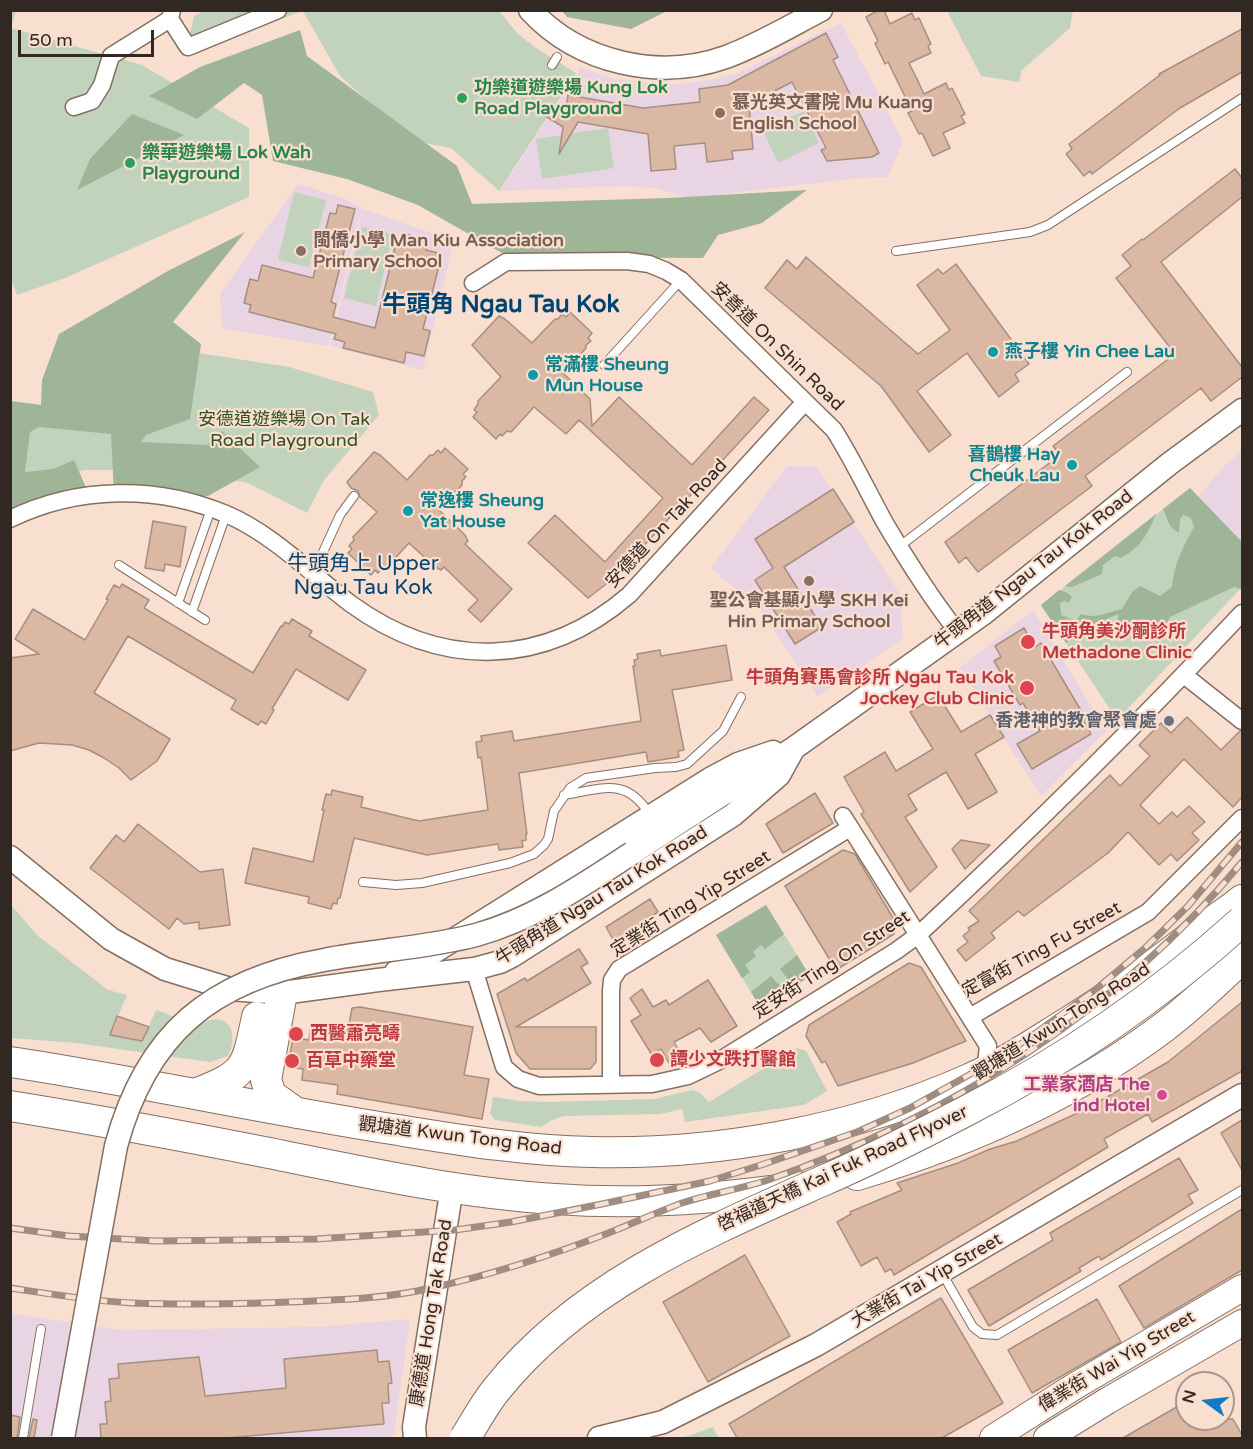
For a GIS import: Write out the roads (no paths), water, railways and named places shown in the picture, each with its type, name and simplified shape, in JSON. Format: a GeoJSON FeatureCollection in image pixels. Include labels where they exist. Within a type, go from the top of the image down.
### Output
{"type":"FeatureCollection","features":[{"type":"Feature","properties":{"kind":"highway","name":"觀塘道 Kwun Tong Road"},"geometry":{"type":"LineString","coordinates":[[10,1062],[298,1114],[506,1146],[588,1152],[669,1150],[745,1142],[837,1124],[902,1106],[986,1072],[1112,995],[1242,900]]}},
{"type":"Feature","properties":{"kind":"highway","name":"啓福道天橋 Kai Fuk Road Flyover"},"geometry":{"type":"LineString","coordinates":[[465,1438],[495,1391],[522,1361],[550,1332],[605,1293],[671,1252],[714,1230],[822,1182],[965,1112],[1033,1075],[1131,1012],[1201,957],[1242,921]]}},
{"type":"Feature","properties":{"kind":"highway","name":"啓福道天橋 Kai Fuk Road Flyover"},"geometry":{"type":"LineString","coordinates":[[483,1438],[509,1399],[531,1373],[562,1343],[630,1293],[723,1242],[951,1135],[1019,1100],[1084,1061],[1121,1035],[1242,938]]}},
{"type":"Feature","properties":{"kind":"highway"},"geometry":{"type":"LineString","coordinates":[[10,1106],[154,1130],[348,1169],[452,1187],[553,1199],[640,1201],[740,1196],[852,1176],[900,1162],[1018,1113],[1082,1080],[1166,1026],[1242,958]]}},
{"type":"Feature","properties":{"kind":"highway"},"geometry":{"type":"LineString","coordinates":[[195,1094],[233,1077],[245,1064],[272,993]]}},
{"type":"Feature","properties":{"kind":"highway"},"geometry":{"type":"LineString","coordinates":[[272,993],[266,1080],[271,1095],[298,1114]]}},
{"type":"Feature","properties":{"kind":"main road"},"geometry":{"type":"LineString","coordinates":[[530,10],[560,36],[590,52],[623,63],[657,67],[692,65],[725,57],[821,10]]}},
{"type":"Feature","properties":{"kind":"main road","name":"牛頭角道 Ngau Tau Kok Road"},"geometry":{"type":"LineString","coordinates":[[63,1438],[116,1146],[123,1119],[157,1053],[187,1018],[226,992],[275,972],[323,960],[449,941],[498,928],[549,905],[794,748],[984,613],[1169,464],[1242,410]]}},
{"type":"Feature","properties":{"kind":"main road","name":"牛頭角道 Ngau Tau Kok Road"},"geometry":{"type":"LineString","coordinates":[[378,980],[434,952],[710,779],[767,752],[794,748]]}},
{"type":"Feature","properties":{"kind":"main road","name":"牛頭角道 Ngau Tau Kok Road"},"geometry":{"type":"LineString","coordinates":[[10,857],[111,939],[165,969],[230,988],[272,993],[474,969],[512,956],[733,815],[779,775],[794,748]]}},
{"type":"Feature","properties":{"kind":"main road","name":"觀塘道 Kwun Tong Road"},"geometry":{"type":"LineString","coordinates":[[1187,940],[1207,914],[1242,883]]}},
{"type":"Feature","properties":{"kind":"main road"},"geometry":{"type":"LineString","coordinates":[[1166,1026],[1202,1006],[1242,977]]}},
{"type":"Feature","properties":{"kind":"main road","name":"大業街 Tai Yip Street"},"geometry":{"type":"LineString","coordinates":[[599,1438],[663,1422],[816,1345],[1242,1095]]}},
{"type":"Feature","properties":{"kind":"main road","name":"康德道 Hong Tak Road"},"geometry":{"type":"LineString","coordinates":[[414,1438],[452,1187]]}},
{"type":"Feature","properties":{"kind":"main road","name":"偉業街 Wai Yip Street"},"geometry":{"type":"LineString","coordinates":[[993,1438],[1242,1288]]}},
{"type":"Feature","properties":{"kind":"main road","name":"偉業街 Wai Yip Street"},"geometry":{"type":"LineString","coordinates":[[1057,1436],[1107,1401],[1242,1323]]}},
{"type":"Feature","properties":{"kind":"main road"},"geometry":{"type":"LineString","coordinates":[[1045,1406],[1057,1436]]}},
{"type":"Feature","properties":{"kind":"street"},"geometry":{"type":"LineString","coordinates":[[74,107],[92,101],[102,85],[111,56],[171,15],[188,47],[278,10]]}},
{"type":"Feature","properties":{"kind":"street","name":"安善道 On Shin Road"},"geometry":{"type":"LineString","coordinates":[[473,283],[506,262],[627,261],[649,264],[681,280],[834,430],[933,600],[957,631]]}},
{"type":"Feature","properties":{"kind":"street","name":"安德道 On Tak Road"},"geometry":{"type":"LineString","coordinates":[[10,519],[59,500],[96,494],[152,495],[219,512],[259,533],[374,619],[391,629],[427,644],[459,651],[499,652],[558,640],[594,622],[629,595],[804,403]]}},
{"type":"Feature","properties":{"kind":"street","name":"定安街 Ting On Street"},"geometry":{"type":"LineString","coordinates":[[474,969],[504,1067],[518,1079],[538,1086],[652,1084],[695,1073],[717,1062],[918,935],[1054,806],[1242,613]]}},
{"type":"Feature","properties":{"kind":"street"},"geometry":{"type":"LineString","coordinates":[[1184,675],[1242,721]]}},
{"type":"Feature","properties":{"kind":"street","name":"定富街 Ting Fu Street"},"geometry":{"type":"LineString","coordinates":[[847,822],[970,1017],[1148,912],[1242,818]]}},
{"type":"Feature","properties":{"kind":"street","name":"定業街 Ting Yip Street"},"geometry":{"type":"LineString","coordinates":[[611,1084],[611,991],[612,980],[619,969],[847,822]]}},
{"type":"Feature","properties":{"kind":"street"},"geometry":{"type":"LineString","coordinates":[[970,1017],[988,1046],[986,1072]]}},
{"type":"Feature","properties":{"kind":"lane"},"geometry":{"type":"LineString","coordinates":[[552,65],[558,57]]}},
{"type":"Feature","properties":{"kind":"lane"},"geometry":{"type":"LineString","coordinates":[[896,251],[1030,232],[1048,225],[1242,98]]}},
{"type":"Feature","properties":{"kind":"lane"},"geometry":{"type":"LineString","coordinates":[[604,365],[681,280]]}},
{"type":"Feature","properties":{"kind":"lane"},"geometry":{"type":"LineString","coordinates":[[900,546],[1127,372]]}},
{"type":"Feature","properties":{"kind":"lane"},"geometry":{"type":"LineString","coordinates":[[313,574],[340,515],[354,496]]}},
{"type":"Feature","properties":{"kind":"lane"},"geometry":{"type":"LineString","coordinates":[[178,603],[219,512]]}},
{"type":"Feature","properties":{"kind":"lane"},"geometry":{"type":"LineString","coordinates":[[192,612],[219,512]]}},
{"type":"Feature","properties":{"kind":"lane"},"geometry":{"type":"LineString","coordinates":[[119,565],[205,620]]}},
{"type":"Feature","properties":{"kind":"lane"},"geometry":{"type":"LineString","coordinates":[[363,882],[396,885],[422,883],[528,857],[540,850],[548,839],[554,811],[570,788],[586,778],[687,764],[723,731],[741,698]]}},
{"type":"Feature","properties":{"kind":"lane"},"geometry":{"type":"LineString","coordinates":[[564,795],[612,788],[621,789],[637,797],[651,816]]}},
{"type":"Feature","properties":{"kind":"lane"},"geometry":{"type":"LineString","coordinates":[[942,1273],[976,1330],[982,1334],[997,1335],[1242,1190]]}},
{"type":"Feature","properties":{"kind":"lane"},"geometry":{"type":"LineString","coordinates":[[23,1438],[41,1329]]}},
{"type":"Feature","properties":{"kind":"railway"},"geometry":{"type":"LineString","coordinates":[[10,1228],[69,1236],[156,1241],[316,1239],[455,1230],[511,1222],[710,1181],[857,1132],[910,1108],[1008,1053],[1095,990],[1144,949],[1188,906],[1242,842]]}},
{"type":"Feature","properties":{"kind":"railway"},"geometry":{"type":"LineString","coordinates":[[10,1288],[102,1301],[171,1304],[307,1301],[396,1295],[453,1283],[520,1264],[585,1242],[682,1203],[768,1180],[836,1154],[901,1124],[965,1091],[1027,1053],[1086,1012],[1141,966],[1193,916],[1242,862]]}},
{"type":"Feature","properties":{"kind":"place","name":"功樂道遊樂場 Kung Lok Road Playground"},"geometry":{"type":"Point","coordinates":[462,98]}},
{"type":"Feature","properties":{"kind":"place","name":"慕光英文書院 Mu Kuang English School"},"geometry":{"type":"Point","coordinates":[720,113]}},
{"type":"Feature","properties":{"kind":"place","name":"樂華遊樂場 Lok Wah Playground"},"geometry":{"type":"Point","coordinates":[130,163]}},
{"type":"Feature","properties":{"kind":"place","name":"閩僑小學 Man Kiu Association Primary School"},"geometry":{"type":"Point","coordinates":[301,251]}},
{"type":"Feature","properties":{"kind":"place","name":"燕子樓 Yin Chee Lau"},"geometry":{"type":"Point","coordinates":[993,352]}},
{"type":"Feature","properties":{"kind":"place","name":"常滿樓 Sheung Mun House"},"geometry":{"type":"Point","coordinates":[533,375]}},
{"type":"Feature","properties":{"kind":"place","name":"喜鵲樓 Hay Cheuk Lau"},"geometry":{"type":"Point","coordinates":[1072,465]}},
{"type":"Feature","properties":{"kind":"place","name":"常逸樓 Sheung Yat House"},"geometry":{"type":"Point","coordinates":[408,511]}},
{"type":"Feature","properties":{"kind":"place","name":"聖公會基顯小學 SKH Kei Hin Primary School"},"geometry":{"type":"Point","coordinates":[809,581]}},
{"type":"Feature","properties":{"kind":"place","name":"牛頭角美沙酮診所 Methadone Clinic"},"geometry":{"type":"Point","coordinates":[1028,642]}},
{"type":"Feature","properties":{"kind":"place","name":"牛頭角賽馬會診所 Ngau Tau Kok Jockey Club Clinic"},"geometry":{"type":"Point","coordinates":[1027,688]}},
{"type":"Feature","properties":{"kind":"place","name":"香港神的教會聚會處"},"geometry":{"type":"Point","coordinates":[1169,721]}},
{"type":"Feature","properties":{"kind":"place","name":"西醫蕭亮疇"},"geometry":{"type":"Point","coordinates":[296,1034]}},
{"type":"Feature","properties":{"kind":"place","name":"譚少文跌打醫館"},"geometry":{"type":"Point","coordinates":[657,1060]}},
{"type":"Feature","properties":{"kind":"place","name":"百草中藥堂"},"geometry":{"type":"Point","coordinates":[292,1061]}},
{"type":"Feature","properties":{"kind":"place","name":"工業家酒店 The ind Hotel"},"geometry":{"type":"Point","coordinates":[1162,1095]}},
{"type":"Feature","properties":{"kind":"district","name":"牛頭角 Ngau Tau Kok"},"geometry":{"type":"Point","coordinates":[501,306]}},
{"type":"Feature","properties":{"kind":"district","name":"牛頭角上 Upper Ngau Tau Kok"},"geometry":{"type":"Point","coordinates":[363,576]}},
{"type":"Feature","properties":{"kind":"park label","name":"安德道遊樂場 On Tak Road Playground"},"geometry":{"type":"Point","coordinates":[284,430]}}]}
